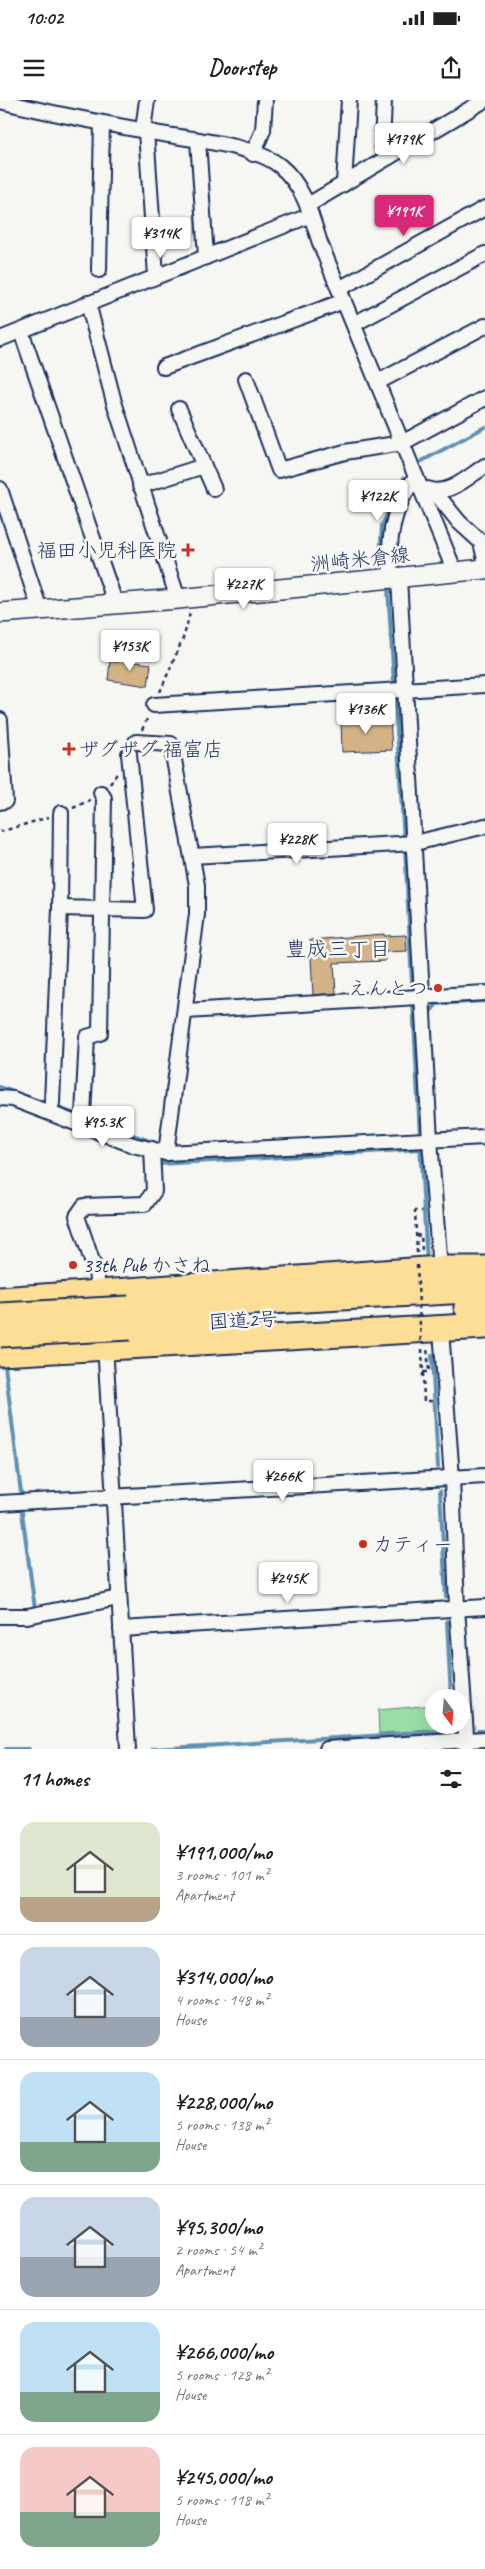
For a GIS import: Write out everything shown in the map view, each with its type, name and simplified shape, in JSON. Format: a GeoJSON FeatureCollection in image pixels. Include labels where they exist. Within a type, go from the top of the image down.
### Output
{"type":"FeatureCollection","features":[{"type":"Feature","properties":{"kind":"highway"},"geometry":{"type":"LineString","coordinates":[[0,1300],[100,1294],[429,1267],[485,1269]]}},
{"type":"Feature","properties":{"kind":"highway"},"geometry":{"type":"LineString","coordinates":[[227,1305],[320,1287],[485,1277]]}},
{"type":"Feature","properties":{"kind":"highway","name":"国道2号"},"geometry":{"type":"LineString","coordinates":[[0,1334],[227,1305],[485,1289]]}},
{"type":"Feature","properties":{"kind":"highway","name":"国道2号"},"geometry":{"type":"LineString","coordinates":[[0,1316],[129,1318],[479,1309]]}},
{"type":"Feature","properties":{"kind":"highway"},"geometry":{"type":"LineString","coordinates":[[0,1353],[106,1347],[434,1340],[485,1326]]}},
{"type":"Feature","properties":{"kind":"main road","name":"洲崎米倉線"},"geometry":{"type":"LineString","coordinates":[[0,613],[187,599],[485,569]]}},
{"type":"Feature","properties":{"kind":"street"},"geometry":{"type":"LineString","coordinates":[[147,100],[144,130],[156,276]]}},
{"type":"Feature","properties":{"kind":"street"},"geometry":{"type":"LineString","coordinates":[[253,154],[262,130],[265,100]]}},
{"type":"Feature","properties":{"kind":"street"},"geometry":{"type":"LineString","coordinates":[[344,184],[349,100]]}},
{"type":"Feature","properties":{"kind":"street"},"geometry":{"type":"LineString","coordinates":[[384,100],[382,146],[389,157]]}},
{"type":"Feature","properties":{"kind":"street"},"geometry":{"type":"LineString","coordinates":[[0,339],[206,257],[310,210],[344,184],[389,157],[461,107],[485,100]]}},
{"type":"Feature","properties":{"kind":"street"},"geometry":{"type":"LineString","coordinates":[[0,101],[39,105],[102,123],[232,146],[279,166],[297,184],[310,210],[341,295],[455,572]]}},
{"type":"Feature","properties":{"kind":"street"},"geometry":{"type":"LineString","coordinates":[[100,270],[102,123]]}},
{"type":"Feature","properties":{"kind":"street"},"geometry":{"type":"LineString","coordinates":[[198,140],[206,257]]}},
{"type":"Feature","properties":{"kind":"street"},"geometry":{"type":"LineString","coordinates":[[164,368],[341,295],[485,208]]}},
{"type":"Feature","properties":{"kind":"street"},"geometry":{"type":"LineString","coordinates":[[354,324],[485,254]]}},
{"type":"Feature","properties":{"kind":"street"},"geometry":{"type":"LineString","coordinates":[[88,303],[114,402],[140,486],[187,599]]}},
{"type":"Feature","properties":{"kind":"street"},"geometry":{"type":"LineString","coordinates":[[378,382],[485,326]]}},
{"type":"Feature","properties":{"kind":"street"},"geometry":{"type":"LineString","coordinates":[[21,331],[116,605]]}},
{"type":"Feature","properties":{"kind":"street"},"geometry":{"type":"LineString","coordinates":[[246,379],[279,470],[345,452],[402,443],[485,398]]}},
{"type":"Feature","properties":{"kind":"street"},"geometry":{"type":"LineString","coordinates":[[179,409],[214,489]]}},
{"type":"Feature","properties":{"kind":"street"},"geometry":{"type":"LineString","coordinates":[[140,486],[204,466]]}},
{"type":"Feature","properties":{"kind":"street"},"geometry":{"type":"LineString","coordinates":[[434,491],[446,490],[485,466]]}},
{"type":"Feature","properties":{"kind":"street"},"geometry":{"type":"LineString","coordinates":[[418,481],[434,491],[459,522],[481,542],[485,560]]}},
{"type":"Feature","properties":{"kind":"street"},"geometry":{"type":"LineString","coordinates":[[418,481],[407,489],[395,514],[388,555],[395,579],[398,691],[420,1004],[429,1267]]}},
{"type":"Feature","properties":{"kind":"street"},"geometry":{"type":"LineString","coordinates":[[0,489],[40,610]]}},
{"type":"Feature","properties":{"kind":"street"},"geometry":{"type":"LineString","coordinates":[[154,704],[485,686]]}},
{"type":"Feature","properties":{"kind":"street"},"geometry":{"type":"LineString","coordinates":[[0,720],[5,801],[0,802]]}},
{"type":"Feature","properties":{"kind":"street"},"geometry":{"type":"LineString","coordinates":[[60,908],[145,910],[133,748],[171,744],[198,899],[186,1011],[166,1153]]}},
{"type":"Feature","properties":{"kind":"street"},"geometry":{"type":"LineString","coordinates":[[82,1119],[87,1037],[100,1033],[104,909],[104,798],[101,793]]}},
{"type":"Feature","properties":{"kind":"street"},"geometry":{"type":"LineString","coordinates":[[51,1108],[60,908],[62,813]]}},
{"type":"Feature","properties":{"kind":"street"},"geometry":{"type":"LineString","coordinates":[[192,856],[408,844],[485,826]]}},
{"type":"Feature","properties":{"kind":"street"},"geometry":{"type":"LineString","coordinates":[[186,1011],[420,1004],[485,993]]}},
{"type":"Feature","properties":{"kind":"street"},"geometry":{"type":"LineString","coordinates":[[0,1098],[13,1099],[51,1108],[82,1119],[133,1145],[166,1153],[485,1137]]}},
{"type":"Feature","properties":{"kind":"street"},"geometry":{"type":"LineString","coordinates":[[128,1749],[106,1347],[96,1273],[77,1216],[84,1206],[145,1204],[154,1191],[152,1150]]}},
{"type":"Feature","properties":{"kind":"street"},"geometry":{"type":"LineString","coordinates":[[434,1340],[452,1478],[457,1608],[467,1745]]}},
{"type":"Feature","properties":{"kind":"street"},"geometry":{"type":"LineString","coordinates":[[0,1503],[485,1476]]}},
{"type":"Feature","properties":{"kind":"street"},"geometry":{"type":"LineString","coordinates":[[0,1616],[27,1616],[119,1598]]}},
{"type":"Feature","properties":{"kind":"street"},"geometry":{"type":"LineString","coordinates":[[121,1629],[485,1606]]}},
{"type":"Feature","properties":{"kind":"street"},"geometry":{"type":"LineString","coordinates":[[327,1749],[467,1745],[485,1740]]}},
{"type":"Feature","properties":{"kind":"path"},"geometry":{"type":"LineString","coordinates":[[0,832],[62,813],[101,793],[133,748],[154,704],[184,636],[187,599]]}},
{"type":"Feature","properties":{"kind":"path"},"geometry":{"type":"LineString","coordinates":[[422,1210],[414,1211],[416,1237],[421,1236],[422,1251]]}},
{"type":"Feature","properties":{"kind":"path"},"geometry":{"type":"LineString","coordinates":[[429,1267],[423,1372],[424,1402],[431,1402]]}},
{"type":"Feature","properties":{"kind":"path"},"geometry":{"type":"LineString","coordinates":[[423,1372],[428,1372],[434,1340]]}},
{"type":"Feature","properties":{"kind":"green space"},"geometry":{"type":"Polygon","coordinates":[[[425,1706],[425,1730],[379,1733],[378,1710],[425,1706]]]}},
{"type":"Feature","properties":{"kind":"building"},"geometry":{"type":"Polygon","coordinates":[[[118,660],[151,664],[148,686],[108,680],[110,661],[118,662],[118,660]]]}},
{"type":"Feature","properties":{"kind":"building"},"geometry":{"type":"Polygon","coordinates":[[[390,718],[392,750],[342,752],[341,720],[390,718]]]}},
{"type":"Feature","properties":{"kind":"building"},"geometry":{"type":"Polygon","coordinates":[[[384,934],[384,936],[406,935],[407,951],[385,952],[385,961],[334,963],[336,993],[313,995],[310,940],[384,934]]]}},
{"type":"Feature","properties":{"kind":"waterway"},"geometry":{"type":"LineString","coordinates":[[422,461],[485,427]]}},
{"type":"Feature","properties":{"kind":"waterway"},"geometry":{"type":"LineString","coordinates":[[380,562],[382,525],[404,478]]}},
{"type":"Feature","properties":{"kind":"waterway"},"geometry":{"type":"LineString","coordinates":[[388,588],[404,840]]}},
{"type":"Feature","properties":{"kind":"waterway"},"geometry":{"type":"LineString","coordinates":[[405,847],[420,1137]]}},
{"type":"Feature","properties":{"kind":"waterway"},"geometry":{"type":"LineString","coordinates":[[426,1012],[430,1012],[437,1004],[485,1001]]}},
{"type":"Feature","properties":{"kind":"waterway"},"geometry":{"type":"LineString","coordinates":[[0,1087],[16,1093]]}},
{"type":"Feature","properties":{"kind":"waterway"},"geometry":{"type":"LineString","coordinates":[[25,1096],[155,1143]]}},
{"type":"Feature","properties":{"kind":"waterway"},"geometry":{"type":"LineString","coordinates":[[420,1144],[427,1262]]}},
{"type":"Feature","properties":{"kind":"waterway"},"geometry":{"type":"LineString","coordinates":[[159,1162],[159,1164],[421,1149]]}},
{"type":"Feature","properties":{"kind":"waterway"},"geometry":{"type":"LineString","coordinates":[[432,1355],[438,1467]]}},
{"type":"Feature","properties":{"kind":"waterway"},"geometry":{"type":"LineString","coordinates":[[5,1366],[21,1493]]}},
{"type":"Feature","properties":{"kind":"waterway"},"geometry":{"type":"LineString","coordinates":[[440,1491],[446,1597]]}},
{"type":"Feature","properties":{"kind":"waterway"},"geometry":{"type":"LineString","coordinates":[[17,1609],[35,1609],[22,1512]]}},
{"type":"Feature","properties":{"kind":"waterway"},"geometry":{"type":"LineString","coordinates":[[447,1621],[451,1689]]}},
{"type":"Feature","properties":{"kind":"waterway"},"geometry":{"type":"LineString","coordinates":[[478,1730],[485,1730]]}},
{"type":"Feature","properties":{"kind":"waterway"},"geometry":{"type":"LineString","coordinates":[[153,1749],[425,1733]]}},
{"type":"Feature","properties":{"kind":"waterway"},"geometry":{"type":"LineString","coordinates":[[6,1749],[29,1749]]}},
{"type":"Feature","properties":{"kind":"place","name":"福田小児科医院"},"geometry":{"type":"Point","coordinates":[188,550]}},
{"type":"Feature","properties":{"kind":"place","name":"ザグザグ 福富店"},"geometry":{"type":"Point","coordinates":[69,749]}},
{"type":"Feature","properties":{"kind":"place","name":"えんとつ"},"geometry":{"type":"Point","coordinates":[438,988]}},
{"type":"Feature","properties":{"kind":"place","name":"33th Pub かさね"},"geometry":{"type":"Point","coordinates":[73,1265]}},
{"type":"Feature","properties":{"kind":"place","name":"カティー"},"geometry":{"type":"Point","coordinates":[363,1544]}},
{"type":"Feature","properties":{"kind":"district","name":"豊成三丁目"},"geometry":{"type":"Point","coordinates":[338,949]}}]}
